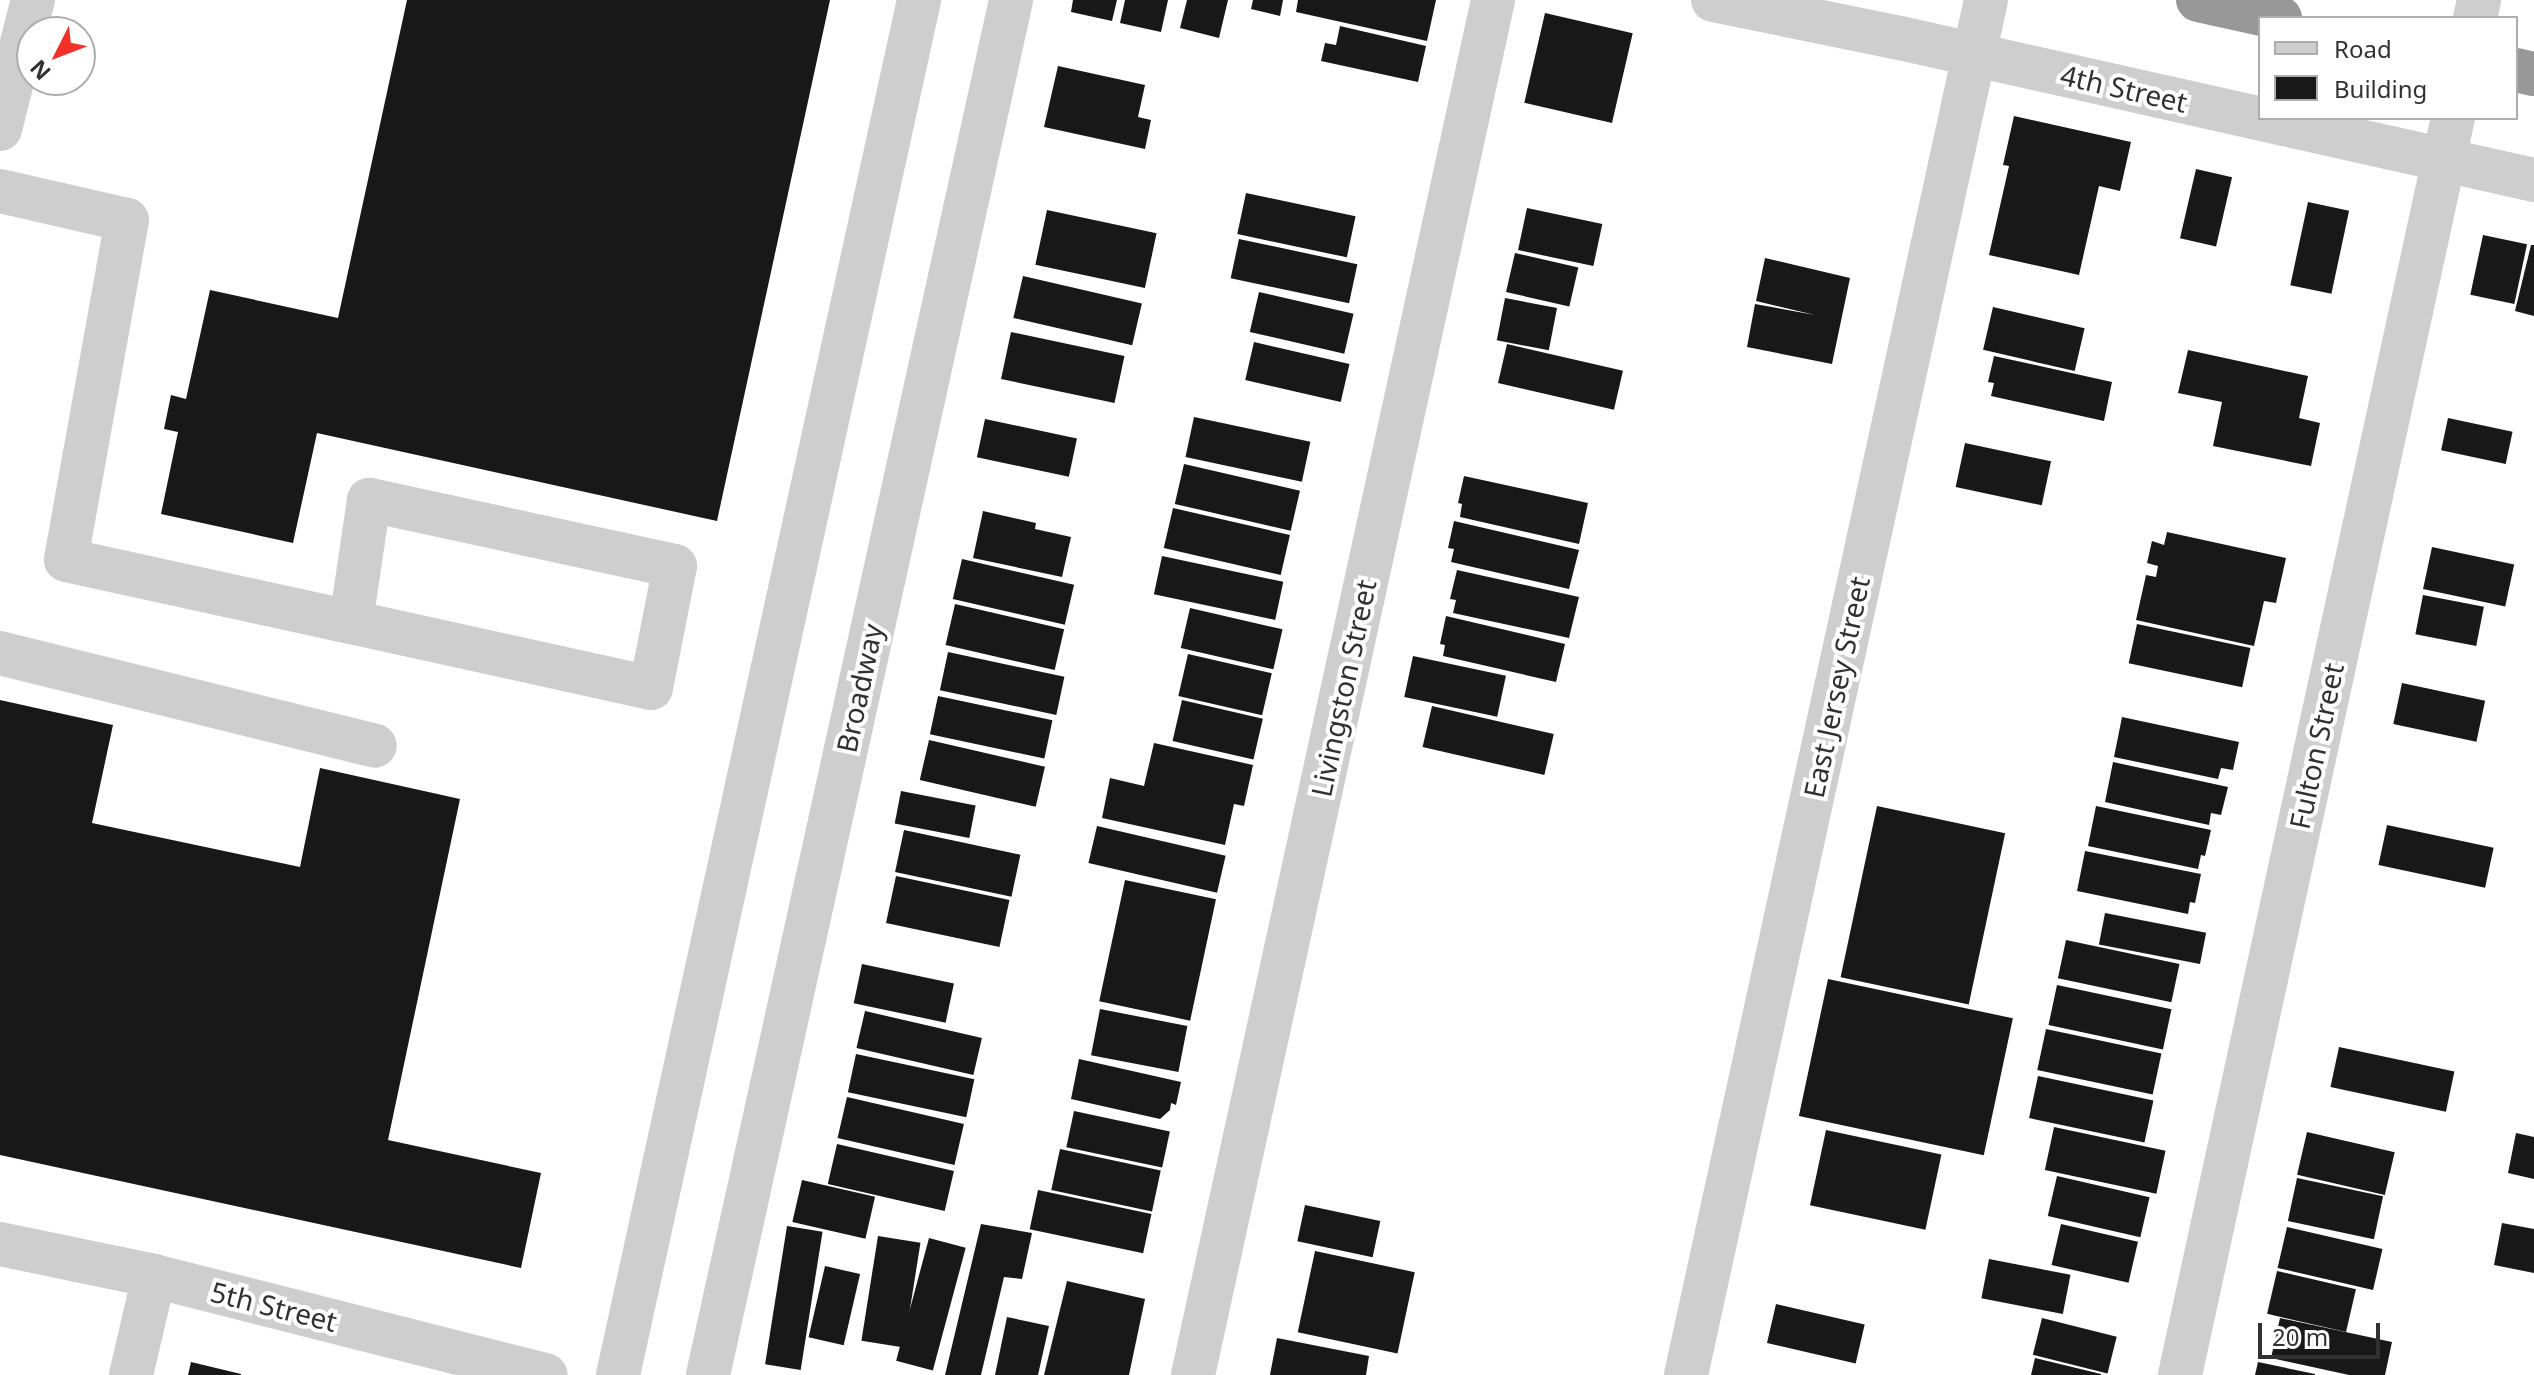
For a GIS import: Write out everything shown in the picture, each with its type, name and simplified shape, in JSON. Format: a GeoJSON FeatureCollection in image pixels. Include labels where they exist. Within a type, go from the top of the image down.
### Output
{"type":"FeatureCollection","features":[{"type":"Feature","properties":{"kind":"highway"},"geometry":{"type":"LineString","coordinates":[[2198,0],[2271,16]]}},
{"type":"Feature","properties":{"kind":"street"},"geometry":{"type":"LineString","coordinates":[[0,129],[33,0]]}},
{"type":"Feature","properties":{"kind":"street"},"geometry":{"type":"LineString","coordinates":[[618,1375],[919,0]]}},
{"type":"Feature","properties":{"kind":"street","name":"Broadway"},"geometry":{"type":"LineString","coordinates":[[708,1375],[1011,0]]}},
{"type":"Feature","properties":{"kind":"street","name":"Livingston Street"},"geometry":{"type":"LineString","coordinates":[[1193,1375],[1493,0]]}},
{"type":"Feature","properties":{"kind":"street","name":"4th Street"},"geometry":{"type":"LineString","coordinates":[[1713,0],[1974,54],[2258,105]]}},
{"type":"Feature","properties":{"kind":"street","name":"East Jersey Street"},"geometry":{"type":"LineString","coordinates":[[1686,1375],[1986,0]]}},
{"type":"Feature","properties":{"kind":"street","name":"4th Street"},"geometry":{"type":"LineString","coordinates":[[2342,120],[2448,139],[2534,180]]}},
{"type":"Feature","properties":{"kind":"street","name":"Fulton Street"},"geometry":{"type":"LineString","coordinates":[[2180,1375],[2448,139]]}},
{"type":"Feature","properties":{"kind":"street"},"geometry":{"type":"LineString","coordinates":[[0,191],[127,220],[66,560],[651,688],[675,566],[369,500],[351,622]]}},
{"type":"Feature","properties":{"kind":"street"},"geometry":{"type":"LineString","coordinates":[[0,653],[375,746]]}},
{"type":"Feature","properties":{"kind":"street","name":"5th Street"},"geometry":{"type":"LineString","coordinates":[[0,1244],[154,1276],[546,1375]]}},
{"type":"Feature","properties":{"kind":"street"},"geometry":{"type":"LineString","coordinates":[[131,1375],[154,1276]]}},
{"type":"Feature","properties":{"kind":"building"},"geometry":{"type":"Polygon","coordinates":[[[407,0],[830,0],[717,521],[317,433],[293,543],[161,514],[178,432],[164,429],[171,395],[186,399],[210,290],[338,318],[407,0]]]}},
{"type":"Feature","properties":{"kind":"building"},"geometry":{"type":"Polygon","coordinates":[[[1073,0],[1117,0],[1112,21],[1071,12],[1073,0]]]}},
{"type":"Feature","properties":{"kind":"building"},"geometry":{"type":"Polygon","coordinates":[[[1125,0],[1168,0],[1161,32],[1120,23],[1125,0]]]}},
{"type":"Feature","properties":{"kind":"building"},"geometry":{"type":"Polygon","coordinates":[[[1187,0],[1228,0],[1219,38],[1180,28],[1187,0]]]}},
{"type":"Feature","properties":{"kind":"building"},"geometry":{"type":"Polygon","coordinates":[[[1253,0],[1283,0],[1280,16],[1251,9],[1253,0]]]}},
{"type":"Feature","properties":{"kind":"building"},"geometry":{"type":"Polygon","coordinates":[[[1298,0],[1436,0],[1427,41],[1296,12],[1298,0]]]}},
{"type":"Feature","properties":{"kind":"building"},"geometry":{"type":"Polygon","coordinates":[[[1545,13],[1633,33],[1612,123],[1524,103],[1545,13]]]}},
{"type":"Feature","properties":{"kind":"building"},"geometry":{"type":"Polygon","coordinates":[[[1340,26],[1426,46],[1418,82],[1321,61],[1325,43],[1336,45],[1340,26]]]}},
{"type":"Feature","properties":{"kind":"building"},"geometry":{"type":"Polygon","coordinates":[[[1058,66],[1145,85],[1138,117],[1151,120],[1145,149],[1044,127],[1058,66]]]}},
{"type":"Feature","properties":{"kind":"building"},"geometry":{"type":"Polygon","coordinates":[[[2014,116],[2131,142],[2120,191],[2099,186],[2079,275],[1989,255],[2009,166],[2003,165],[2014,116]]]}},
{"type":"Feature","properties":{"kind":"building"},"geometry":{"type":"Polygon","coordinates":[[[2196,169],[2232,177],[2216,247],[2180,238],[2196,169]]]}},
{"type":"Feature","properties":{"kind":"building"},"geometry":{"type":"Polygon","coordinates":[[[1246,193],[1356,216],[1347,257],[1237,234],[1246,193]]]}},
{"type":"Feature","properties":{"kind":"building"},"geometry":{"type":"Polygon","coordinates":[[[2308,202],[2349,211],[2331,294],[2290,285],[2308,202]]]}},
{"type":"Feature","properties":{"kind":"building"},"geometry":{"type":"Polygon","coordinates":[[[1527,208],[1602,224],[1593,266],[1518,250],[1527,208]]]}},
{"type":"Feature","properties":{"kind":"building"},"geometry":{"type":"Polygon","coordinates":[[[1047,210],[1157,233],[1145,288],[1035,265],[1047,210]]]}},
{"type":"Feature","properties":{"kind":"building"},"geometry":{"type":"Polygon","coordinates":[[[2483,235],[2527,244],[2514,304],[2470,295],[2483,235]]]}},
{"type":"Feature","properties":{"kind":"building"},"geometry":{"type":"Polygon","coordinates":[[[1239,239],[1357,264],[1349,303],[1231,278],[1239,239]]]}},
{"type":"Feature","properties":{"kind":"building"},"geometry":{"type":"Polygon","coordinates":[[[2531,245],[2534,245],[2534,316],[2515,311],[2531,245]]]}},
{"type":"Feature","properties":{"kind":"building"},"geometry":{"type":"Polygon","coordinates":[[[1515,253],[1578,268],[1569,307],[1506,292],[1515,253]]]}},
{"type":"Feature","properties":{"kind":"building"},"geometry":{"type":"Polygon","coordinates":[[[1765,258],[1850,278],[1832,364],[1747,347],[1755,304],[1815,315],[1756,301],[1765,258]]]}},
{"type":"Feature","properties":{"kind":"building"},"geometry":{"type":"Polygon","coordinates":[[[1023,276],[1142,303],[1132,345],[1013,318],[1023,276]]]}},
{"type":"Feature","properties":{"kind":"building"},"geometry":{"type":"Polygon","coordinates":[[[1259,292],[1354,314],[1344,354],[1250,332],[1259,292]]]}},
{"type":"Feature","properties":{"kind":"building"},"geometry":{"type":"Polygon","coordinates":[[[1505,298],[1557,308],[1549,350],[1497,340],[1505,298]]]}},
{"type":"Feature","properties":{"kind":"building"},"geometry":{"type":"Polygon","coordinates":[[[1993,307],[2085,328],[2075,371],[1983,350],[1993,307]]]}},
{"type":"Feature","properties":{"kind":"building"},"geometry":{"type":"Polygon","coordinates":[[[1011,332],[1124,356],[1114,403],[1001,379],[1011,332]]]}},
{"type":"Feature","properties":{"kind":"building"},"geometry":{"type":"Polygon","coordinates":[[[1254,342],[1349,364],[1341,402],[1245,380],[1254,342]]]}},
{"type":"Feature","properties":{"kind":"building"},"geometry":{"type":"Polygon","coordinates":[[[1507,344],[1623,371],[1614,410],[1498,383],[1507,344]]]}},
{"type":"Feature","properties":{"kind":"building"},"geometry":{"type":"Polygon","coordinates":[[[2188,350],[2308,376],[2299,418],[2320,423],[2311,466],[2213,446],[2222,402],[2178,393],[2188,350]]]}},
{"type":"Feature","properties":{"kind":"building"},"geometry":{"type":"Polygon","coordinates":[[[1994,356],[2112,382],[2104,421],[1991,396],[1994,383],[1988,382],[1994,356]]]}},
{"type":"Feature","properties":{"kind":"building"},"geometry":{"type":"Polygon","coordinates":[[[1194,417],[1310,442],[1302,482],[1185,457],[1194,417]]]}},
{"type":"Feature","properties":{"kind":"building"},"geometry":{"type":"Polygon","coordinates":[[[2448,418],[2513,432],[2506,464],[2441,450],[2448,418]]]}},
{"type":"Feature","properties":{"kind":"building"},"geometry":{"type":"Polygon","coordinates":[[[985,419],[1077,439],[1069,477],[977,457],[985,419]]]}},
{"type":"Feature","properties":{"kind":"building"},"geometry":{"type":"Polygon","coordinates":[[[1965,443],[2051,461],[2042,505],[1956,487],[1965,443]]]}},
{"type":"Feature","properties":{"kind":"building"},"geometry":{"type":"Polygon","coordinates":[[[1184,464],[1300,491],[1291,531],[1175,504],[1184,464]]]}},
{"type":"Feature","properties":{"kind":"building"},"geometry":{"type":"Polygon","coordinates":[[[1464,476],[1588,503],[1579,544],[1460,517],[1462,504],[1458,503],[1464,476]]]}},
{"type":"Feature","properties":{"kind":"building"},"geometry":{"type":"Polygon","coordinates":[[[1173,508],[1290,535],[1281,575],[1164,548],[1173,508]]]}},
{"type":"Feature","properties":{"kind":"building"},"geometry":{"type":"Polygon","coordinates":[[[983,511],[1036,523],[1035,529],[1071,537],[1062,577],[973,558],[983,511]]]}},
{"type":"Feature","properties":{"kind":"building"},"geometry":{"type":"Polygon","coordinates":[[[1454,521],[1579,550],[1569,589],[1451,562],[1454,549],[1448,548],[1454,521]]]}},
{"type":"Feature","properties":{"kind":"building"},"geometry":{"type":"Polygon","coordinates":[[[2167,532],[2286,558],[2276,603],[2264,601],[2254,646],[2136,620],[2146,575],[2156,577],[2158,566],[2147,563],[2152,541],[2164,545],[2167,532]]]}},
{"type":"Feature","properties":{"kind":"building"},"geometry":{"type":"Polygon","coordinates":[[[2432,547],[2514,564],[2505,607],[2423,589],[2432,547]]]}},
{"type":"Feature","properties":{"kind":"building"},"geometry":{"type":"Polygon","coordinates":[[[1162,556],[1283,582],[1275,620],[1154,594],[1162,556]]]}},
{"type":"Feature","properties":{"kind":"building"},"geometry":{"type":"Polygon","coordinates":[[[962,559],[1074,585],[1065,625],[953,599],[962,559]]]}},
{"type":"Feature","properties":{"kind":"building"},"geometry":{"type":"Polygon","coordinates":[[[1457,570],[1579,597],[1569,638],[1453,613],[1456,600],[1450,599],[1457,570]]]}},
{"type":"Feature","properties":{"kind":"building"},"geometry":{"type":"Polygon","coordinates":[[[2423,595],[2484,607],[2476,646],[2415,634],[2423,595]]]}},
{"type":"Feature","properties":{"kind":"building"},"geometry":{"type":"Polygon","coordinates":[[[955,604],[1064,629],[1055,670],[946,645],[955,604]]]}},
{"type":"Feature","properties":{"kind":"building"},"geometry":{"type":"Polygon","coordinates":[[[1190,608],[1283,629],[1273,669],[1181,648],[1190,608]]]}},
{"type":"Feature","properties":{"kind":"building"},"geometry":{"type":"Polygon","coordinates":[[[1446,616],[1565,644],[1556,682],[1443,656],[1445,645],[1440,644],[1446,616]]]}},
{"type":"Feature","properties":{"kind":"building"},"geometry":{"type":"Polygon","coordinates":[[[2137,624],[2250,648],[2242,687],[2129,663],[2137,624]]]}},
{"type":"Feature","properties":{"kind":"building"},"geometry":{"type":"Polygon","coordinates":[[[948,652],[1064,677],[1056,715],[940,690],[948,652]]]}},
{"type":"Feature","properties":{"kind":"building"},"geometry":{"type":"Polygon","coordinates":[[[1188,654],[1272,673],[1262,715],[1178,696],[1188,654]]]}},
{"type":"Feature","properties":{"kind":"building"},"geometry":{"type":"Polygon","coordinates":[[[1413,656],[1506,676],[1497,717],[1404,697],[1413,656]]]}},
{"type":"Feature","properties":{"kind":"building"},"geometry":{"type":"Polygon","coordinates":[[[2402,683],[2485,701],[2476,742],[2393,724],[2402,683]]]}},
{"type":"Feature","properties":{"kind":"building"},"geometry":{"type":"Polygon","coordinates":[[[938,696],[1052,720],[1044,758],[930,734],[938,696]]]}},
{"type":"Feature","properties":{"kind":"building"},"geometry":{"type":"Polygon","coordinates":[[[0,700],[113,725],[92,823],[300,867],[320,768],[460,799],[388,1140],[541,1173],[521,1268],[0,1155],[0,700]]]}},
{"type":"Feature","properties":{"kind":"building"},"geometry":{"type":"Polygon","coordinates":[[[1182,700],[1263,719],[1253,760],[1173,741],[1182,700]]]}},
{"type":"Feature","properties":{"kind":"building"},"geometry":{"type":"Polygon","coordinates":[[[1432,706],[1554,734],[1544,775],[1423,747],[1432,706]]]}},
{"type":"Feature","properties":{"kind":"building"},"geometry":{"type":"Polygon","coordinates":[[[2122,717],[2239,742],[2233,770],[2221,768],[2218,779],[2114,757],[2122,717]]]}},
{"type":"Feature","properties":{"kind":"building"},"geometry":{"type":"Polygon","coordinates":[[[929,740],[1045,767],[1036,807],[920,780],[929,740]]]}},
{"type":"Feature","properties":{"kind":"building"},"geometry":{"type":"Polygon","coordinates":[[[1154,743],[1253,765],[1244,806],[1234,804],[1225,845],[1102,818],[1110,778],[1144,786],[1154,743]]]}},
{"type":"Feature","properties":{"kind":"building"},"geometry":{"type":"Polygon","coordinates":[[[2113,762],[2228,787],[2221,815],[2211,813],[2209,825],[2105,802],[2113,762]]]}},
{"type":"Feature","properties":{"kind":"building"},"geometry":{"type":"Polygon","coordinates":[[[901,791],[976,806],[969,838],[895,823],[901,791]]]}},
{"type":"Feature","properties":{"kind":"building"},"geometry":{"type":"Polygon","coordinates":[[[1877,806],[2005,833],[1969,1004],[1841,977],[1877,806]]]}},
{"type":"Feature","properties":{"kind":"building"},"geometry":{"type":"Polygon","coordinates":[[[2096,806],[2211,830],[2205,856],[2201,855],[2198,869],[2088,846],[2096,806]]]}},
{"type":"Feature","properties":{"kind":"building"},"geometry":{"type":"Polygon","coordinates":[[[2387,825],[2494,848],[2485,888],[2378,865],[2387,825]]]}},
{"type":"Feature","properties":{"kind":"building"},"geometry":{"type":"Polygon","coordinates":[[[1097,826],[1226,856],[1217,893],[1088,863],[1097,826]]]}},
{"type":"Feature","properties":{"kind":"building"},"geometry":{"type":"Polygon","coordinates":[[[904,830],[1020,855],[1011,897],[895,872],[904,830]]]}},
{"type":"Feature","properties":{"kind":"building"},"geometry":{"type":"Polygon","coordinates":[[[2085,851],[2201,874],[2195,903],[2190,902],[2188,914],[2077,891],[2085,851]]]}},
{"type":"Feature","properties":{"kind":"building"},"geometry":{"type":"Polygon","coordinates":[[[896,876],[1009,900],[999,947],[886,923],[896,876]]]}},
{"type":"Feature","properties":{"kind":"building"},"geometry":{"type":"Polygon","coordinates":[[[1125,880],[1216,899],[1190,1021],[1099,1001],[1125,880]]]}},
{"type":"Feature","properties":{"kind":"building"},"geometry":{"type":"Polygon","coordinates":[[[2105,913],[2206,933],[2200,964],[2099,944],[2105,913]]]}},
{"type":"Feature","properties":{"kind":"building"},"geometry":{"type":"Polygon","coordinates":[[[2066,940],[2179,964],[2171,1002],[2058,978],[2066,940]]]}},
{"type":"Feature","properties":{"kind":"building"},"geometry":{"type":"Polygon","coordinates":[[[862,964],[954,984],[946,1023],[854,1003],[862,964]]]}},
{"type":"Feature","properties":{"kind":"building"},"geometry":{"type":"Polygon","coordinates":[[[1828,979],[2013,1018],[1984,1155],[1799,1116],[1828,979]]]}},
{"type":"Feature","properties":{"kind":"building"},"geometry":{"type":"Polygon","coordinates":[[[2057,985],[2171,1009],[2163,1049],[2048,1025],[2057,985]]]}},
{"type":"Feature","properties":{"kind":"building"},"geometry":{"type":"Polygon","coordinates":[[[1100,1009],[1187,1026],[1178,1072],[1091,1055],[1100,1009]]]}},
{"type":"Feature","properties":{"kind":"building"},"geometry":{"type":"Polygon","coordinates":[[[865,1011],[982,1038],[973,1075],[856,1048],[865,1011]]]}},
{"type":"Feature","properties":{"kind":"building"},"geometry":{"type":"Polygon","coordinates":[[[2046,1029],[2161,1054],[2153,1095],[2037,1070],[2046,1029]]]}},
{"type":"Feature","properties":{"kind":"building"},"geometry":{"type":"Polygon","coordinates":[[[2339,1047],[2454,1072],[2446,1112],[2330,1087],[2339,1047]]]}},
{"type":"Feature","properties":{"kind":"building"},"geometry":{"type":"Polygon","coordinates":[[[856,1054],[974,1079],[966,1117],[848,1092],[856,1054]]]}},
{"type":"Feature","properties":{"kind":"building"},"geometry":{"type":"Polygon","coordinates":[[[1079,1059],[1181,1082],[1176,1105],[1171,1103],[1170,1110],[1160,1119],[1071,1099],[1079,1059]]]}},
{"type":"Feature","properties":{"kind":"building"},"geometry":{"type":"Polygon","coordinates":[[[2038,1076],[2153,1101],[2144,1143],[2029,1118],[2038,1076]]]}},
{"type":"Feature","properties":{"kind":"building"},"geometry":{"type":"Polygon","coordinates":[[[847,1097],[964,1124],[954,1165],[838,1138],[847,1097]]]}},
{"type":"Feature","properties":{"kind":"building"},"geometry":{"type":"Polygon","coordinates":[[[1074,1111],[1170,1131],[1162,1168],[1066,1147],[1074,1111]]]}},
{"type":"Feature","properties":{"kind":"building"},"geometry":{"type":"Polygon","coordinates":[[[2054,1127],[2166,1151],[2156,1194],[2045,1170],[2054,1127]]]}},
{"type":"Feature","properties":{"kind":"building"},"geometry":{"type":"Polygon","coordinates":[[[1826,1130],[1941,1155],[1925,1230],[1810,1205],[1826,1130]]]}},
{"type":"Feature","properties":{"kind":"building"},"geometry":{"type":"Polygon","coordinates":[[[2307,1132],[2395,1152],[2385,1195],[2297,1175],[2307,1132]]]}},
{"type":"Feature","properties":{"kind":"building"},"geometry":{"type":"Polygon","coordinates":[[[2516,1133],[2534,1137],[2534,1179],[2508,1173],[2516,1133]]]}},
{"type":"Feature","properties":{"kind":"building"},"geometry":{"type":"Polygon","coordinates":[[[837,1144],[954,1171],[945,1211],[828,1184],[837,1144]]]}},
{"type":"Feature","properties":{"kind":"building"},"geometry":{"type":"Polygon","coordinates":[[[1060,1149],[1161,1170],[1152,1211],[1051,1190],[1060,1149]]]}},
{"type":"Feature","properties":{"kind":"building"},"geometry":{"type":"Polygon","coordinates":[[[2057,1176],[2150,1197],[2140,1237],[2048,1216],[2057,1176]]]}},
{"type":"Feature","properties":{"kind":"building"},"geometry":{"type":"Polygon","coordinates":[[[2297,1178],[2383,1196],[2374,1239],[2288,1221],[2297,1178]]]}},
{"type":"Feature","properties":{"kind":"building"},"geometry":{"type":"Polygon","coordinates":[[[802,1180],[875,1197],[865,1239],[792,1222],[802,1180]]]}},
{"type":"Feature","properties":{"kind":"building"},"geometry":{"type":"Polygon","coordinates":[[[1038,1190],[1151,1214],[1143,1253],[1030,1229],[1038,1190]]]}},
{"type":"Feature","properties":{"kind":"building"},"geometry":{"type":"Polygon","coordinates":[[[1305,1205],[1380,1221],[1373,1257],[1297,1241],[1305,1205]]]}},
{"type":"Feature","properties":{"kind":"building"},"geometry":{"type":"Polygon","coordinates":[[[2502,1223],[2534,1229],[2534,1273],[2494,1265],[2502,1223]]]}},
{"type":"Feature","properties":{"kind":"building"},"geometry":{"type":"Polygon","coordinates":[[[981,1224],[1032,1233],[1022,1279],[1004,1277],[981,1375],[945,1375],[981,1224]]]}},
{"type":"Feature","properties":{"kind":"building"},"geometry":{"type":"Polygon","coordinates":[[[2061,1224],[2138,1242],[2129,1283],[2052,1265],[2061,1224]]]}},
{"type":"Feature","properties":{"kind":"building"},"geometry":{"type":"Polygon","coordinates":[[[787,1226],[823,1232],[801,1370],[765,1364],[787,1226]]]}},
{"type":"Feature","properties":{"kind":"building"},"geometry":{"type":"Polygon","coordinates":[[[2287,1227],[2382,1249],[2373,1290],[2278,1268],[2287,1227]]]}},
{"type":"Feature","properties":{"kind":"building"},"geometry":{"type":"Polygon","coordinates":[[[878,1236],[920,1243],[904,1347],[861,1341],[878,1236]]]}},
{"type":"Feature","properties":{"kind":"building"},"geometry":{"type":"Polygon","coordinates":[[[929,1238],[966,1248],[933,1371],[896,1361],[929,1238]]]}},
{"type":"Feature","properties":{"kind":"building"},"geometry":{"type":"Polygon","coordinates":[[[1315,1251],[1415,1272],[1398,1353],[1298,1332],[1315,1251]]]}},
{"type":"Feature","properties":{"kind":"building"},"geometry":{"type":"Polygon","coordinates":[[[1989,1259],[2070,1275],[2063,1314],[1981,1298],[1989,1259]]]}},
{"type":"Feature","properties":{"kind":"building"},"geometry":{"type":"Polygon","coordinates":[[[825,1266],[860,1274],[844,1345],[809,1337],[825,1266]]]}},
{"type":"Feature","properties":{"kind":"building"},"geometry":{"type":"Polygon","coordinates":[[[2277,1271],[2356,1289],[2346,1332],[2267,1314],[2277,1271]]]}},
{"type":"Feature","properties":{"kind":"building"},"geometry":{"type":"Polygon","coordinates":[[[1067,1281],[1145,1299],[1129,1375],[1044,1375],[1067,1281]]]}},
{"type":"Feature","properties":{"kind":"building"},"geometry":{"type":"Polygon","coordinates":[[[1776,1304],[1865,1324],[1856,1363],[1767,1343],[1776,1304]]]}},
{"type":"Feature","properties":{"kind":"building"},"geometry":{"type":"Polygon","coordinates":[[[1007,1317],[1049,1326],[1038,1375],[995,1375],[1007,1317]]]}},
{"type":"Feature","properties":{"kind":"building"},"geometry":{"type":"Polygon","coordinates":[[[2042,1318],[2117,1337],[2108,1373],[2033,1355],[2042,1318]]]}},
{"type":"Feature","properties":{"kind":"building"},"geometry":{"type":"Polygon","coordinates":[[[2280,1318],[2392,1342],[2385,1375],[2349,1375],[2271,1358],[2280,1318]]]}},
{"type":"Feature","properties":{"kind":"building"},"geometry":{"type":"Polygon","coordinates":[[[1277,1338],[1369,1356],[1366,1375],[1270,1375],[1277,1338]]]}},
{"type":"Feature","properties":{"kind":"building"},"geometry":{"type":"Polygon","coordinates":[[[2035,1358],[2101,1374],[2101,1375],[2031,1375],[2035,1358]]]}},
{"type":"Feature","properties":{"kind":"building"},"geometry":{"type":"Polygon","coordinates":[[[191,1362],[241,1374],[241,1375],[188,1375],[191,1362]]]}},
{"type":"Feature","properties":{"kind":"building"},"geometry":{"type":"Polygon","coordinates":[[[2258,1362],[2315,1374],[2315,1375],[2255,1375],[2258,1362]]]}}]}
